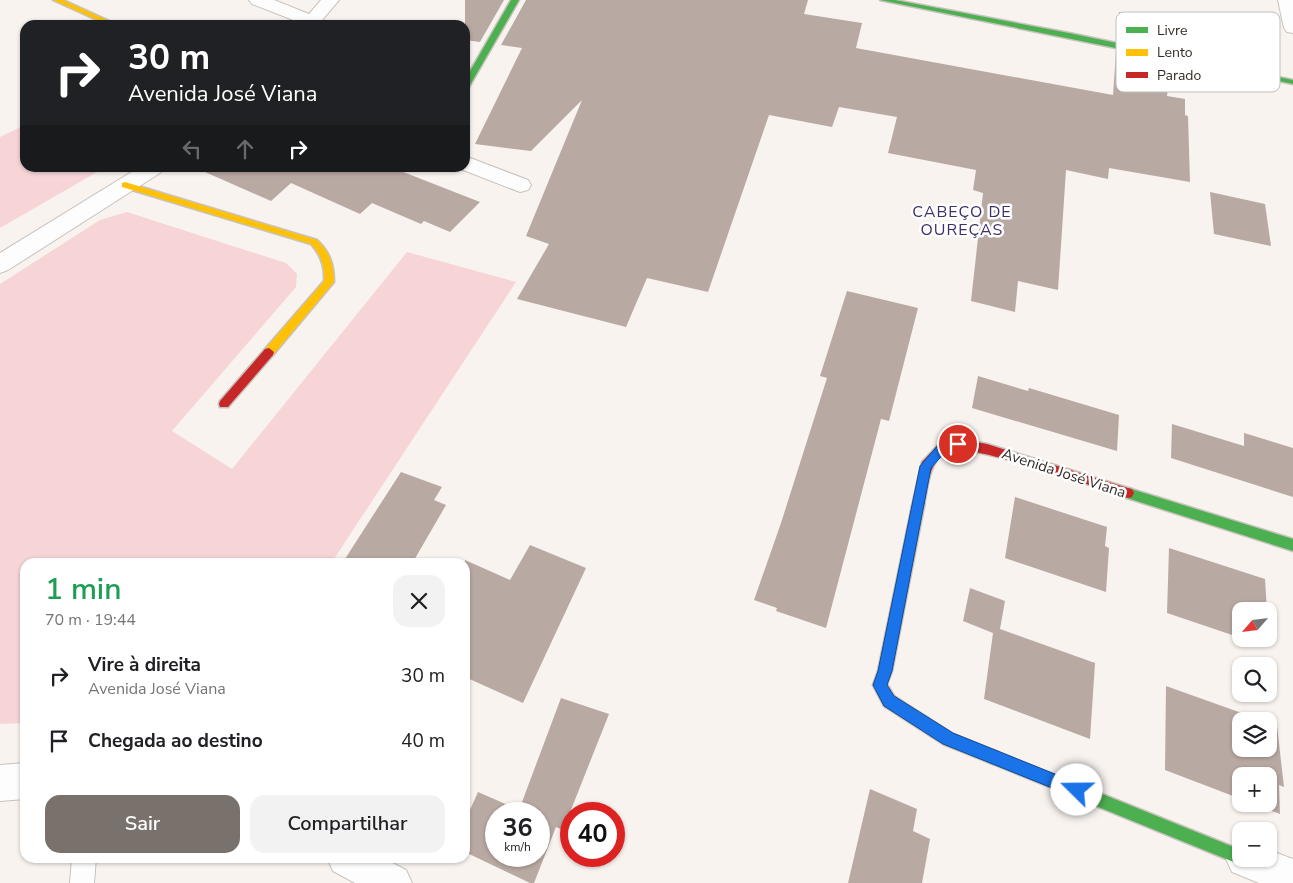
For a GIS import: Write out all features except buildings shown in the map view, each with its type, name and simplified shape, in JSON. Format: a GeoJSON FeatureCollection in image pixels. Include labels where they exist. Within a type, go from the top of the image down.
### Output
{"type":"FeatureCollection","features":[{"type":"Feature","properties":{"kind":"street"},"geometry":{"type":"LineString","coordinates":[[57,0],[103,20]]}},
{"type":"Feature","properties":{"kind":"street"},"geometry":{"type":"LineString","coordinates":[[258,0],[303,20]]}},
{"type":"Feature","properties":{"kind":"street"},"geometry":{"type":"LineString","coordinates":[[313,20],[330,0]]}},
{"type":"Feature","properties":{"kind":"street"},"geometry":{"type":"LineString","coordinates":[[470,78],[516,0]]}},
{"type":"Feature","properties":{"kind":"street"},"geometry":{"type":"LineString","coordinates":[[884,0],[1116,44]]}},
{"type":"Feature","properties":{"kind":"street"},"geometry":{"type":"LineString","coordinates":[[1284,1],[1293,28]]}},
{"type":"Feature","properties":{"kind":"street"},"geometry":{"type":"LineString","coordinates":[[1280,79],[1293,82]]}},
{"type":"Feature","properties":{"kind":"street"},"geometry":{"type":"LineString","coordinates":[[470,165],[520,185]]}},
{"type":"Feature","properties":{"kind":"street"},"geometry":{"type":"LineString","coordinates":[[0,264],[147,172]]}},
{"type":"Feature","properties":{"kind":"street"},"geometry":{"type":"LineString","coordinates":[[125,186],[314,242],[325,252],[331,267],[329,282],[224,404]]}},
{"type":"Feature","properties":{"kind":"street","name":"Avenida José Viana"},"geometry":{"type":"LineString","coordinates":[[1232,853],[948,739],[889,701],[880,685],[885,671],[926,466],[943,447],[958,444],[987,449],[1293,545]]}},
{"type":"Feature","properties":{"kind":"street"},"geometry":{"type":"LineString","coordinates":[[0,783],[20,781]]}},
{"type":"Feature","properties":{"kind":"street"},"geometry":{"type":"LineString","coordinates":[[355,863],[393,883]]}},
{"type":"Feature","properties":{"kind":"street"},"geometry":{"type":"LineString","coordinates":[[1265,867],[1293,878]]}},
{"type":"Feature","properties":{"kind":"lane"},"geometry":{"type":"LineString","coordinates":[[82,883],[84,863]]}},
{"type":"Feature","properties":{"kind":"shaded area"},"geometry":{"type":"Polygon","coordinates":[[[20,127],[20,172],[97,172],[0,228],[0,137],[20,127]]]}},
{"type":"Feature","properties":{"kind":"shaded area"},"geometry":{"type":"Polygon","coordinates":[[[127,212],[286,263],[297,274],[296,287],[172,431],[232,469],[407,252],[516,282],[335,558],[20,558],[20,723],[0,724],[0,284],[100,220],[127,212]]]}},
{"type":"Feature","properties":{"kind":"traffic: fast"},"geometry":{"type":"LineString","coordinates":[[470,78],[515,0]]}},
{"type":"Feature","properties":{"kind":"traffic: fast"},"geometry":{"type":"LineString","coordinates":[[884,0],[1116,45]]}},
{"type":"Feature","properties":{"kind":"traffic: fast"},"geometry":{"type":"LineString","coordinates":[[1280,79],[1293,82]]}},
{"type":"Feature","properties":{"kind":"traffic: fast"},"geometry":{"type":"LineString","coordinates":[[1128,493],[1293,545]]}},
{"type":"Feature","properties":{"kind":"traffic: fast"},"geometry":{"type":"LineString","coordinates":[[993,757],[1232,853]]}},
{"type":"Feature","properties":{"kind":"traffic: slow"},"geometry":{"type":"LineString","coordinates":[[57,0],[103,20]]}},
{"type":"Feature","properties":{"kind":"traffic: slow"},"geometry":{"type":"LineString","coordinates":[[125,185],[314,242],[318,246],[327,260],[329,282],[269,352]]}},
{"type":"Feature","properties":{"kind":"traffic: slow"},"geometry":{"type":"LineString","coordinates":[[918,506],[885,671],[880,685],[889,701],[948,739],[993,757]]}},
{"type":"Feature","properties":{"kind":"traffic: jam"},"geometry":{"type":"LineString","coordinates":[[224,404],[269,352]]}},
{"type":"Feature","properties":{"kind":"traffic: jam"},"geometry":{"type":"LineString","coordinates":[[918,506],[926,466],[943,447],[959,444],[987,449],[1128,493]]}},
{"type":"Feature","properties":{"kind":"district","name":"CABEÇO DE OUREÇAS"},"geometry":{"type":"Point","coordinates":[962,220]}},
{"type":"Feature","properties":{"kind":"route"},"geometry":{"type":"LineString","coordinates":[[958,444],[943,447],[926,466],[885,671],[880,685],[889,701],[948,739],[1077,790]]}}]}
